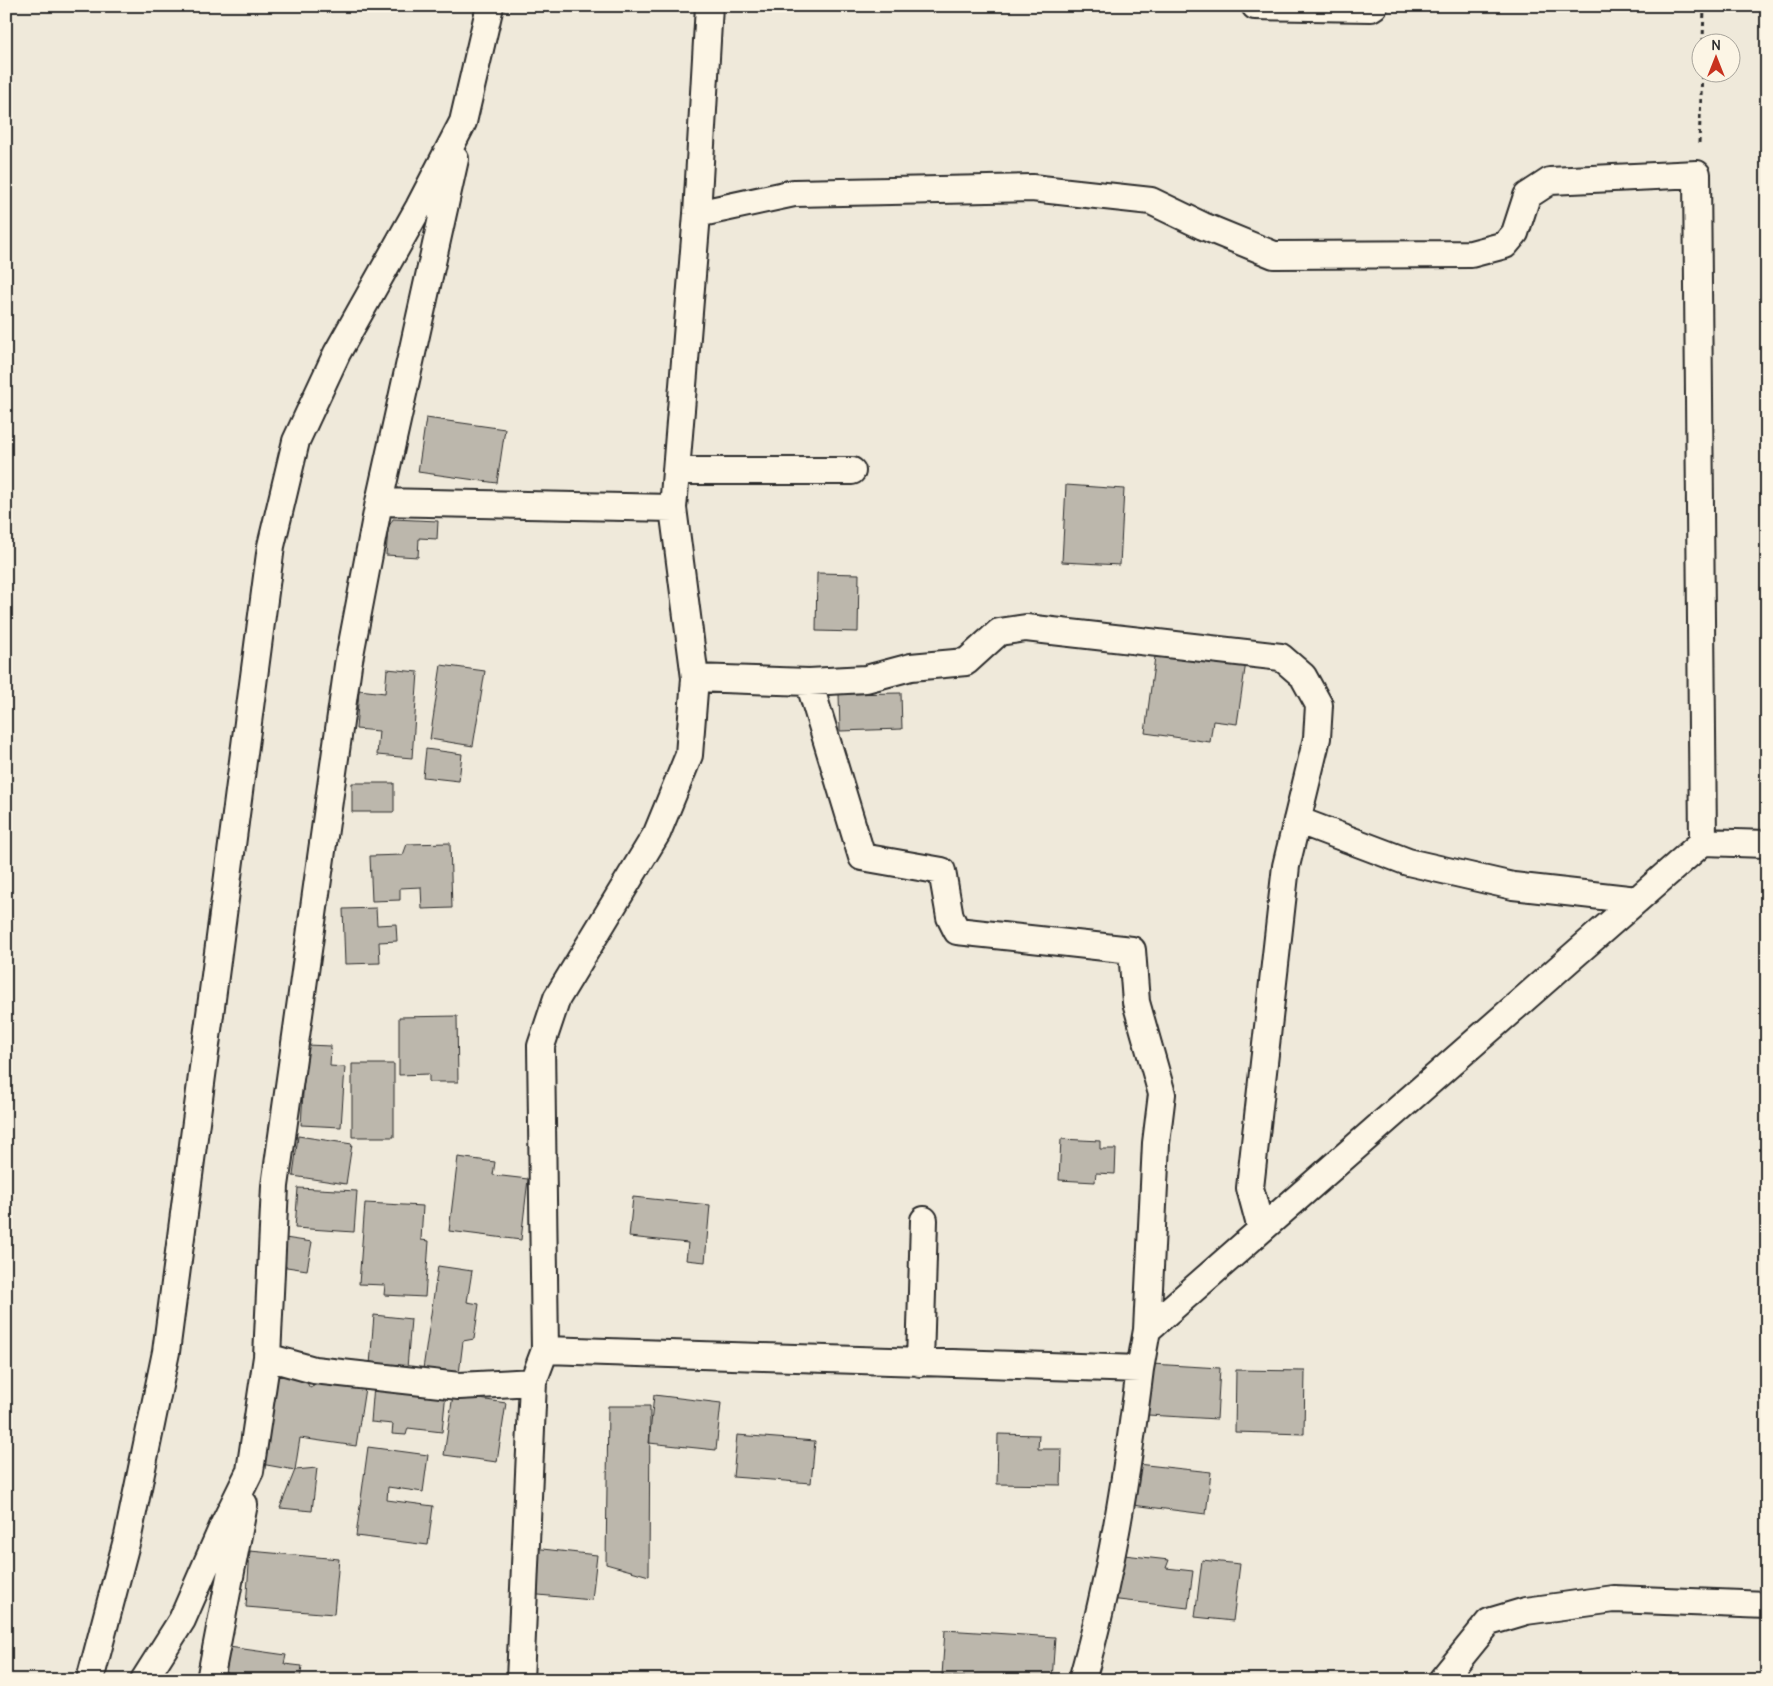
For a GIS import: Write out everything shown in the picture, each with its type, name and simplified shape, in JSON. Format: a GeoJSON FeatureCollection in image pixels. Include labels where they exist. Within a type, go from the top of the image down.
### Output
{"type":"FeatureCollection","features":[{"type":"Feature","properties":{"kind":"street"},"geometry":{"type":"LineString","coordinates":[[210,1680],[250,1471],[267,1358],[275,1186],[348,664],[379,502],[490,6]]}},
{"type":"Feature","properties":{"kind":"street"},"geometry":{"type":"LineString","coordinates":[[520,1680],[533,1382],[545,1350],[542,1046],[557,998],[657,833],[688,755],[695,678],[673,508],[697,214],[709,6]]}},
{"type":"Feature","properties":{"kind":"street"},"geometry":{"type":"LineString","coordinates":[[1254,6],[1372,8],[1374,6]]}},
{"type":"Feature","properties":{"kind":"street"},"geometry":{"type":"LineString","coordinates":[[90,1680],[128,1536],[166,1352],[269,555],[296,441],[332,362],[419,207],[463,122]]}},
{"type":"Feature","properties":{"kind":"street"},"geometry":{"type":"LineString","coordinates":[[697,214],[794,193],[1032,188],[1151,200],[1203,226],[1274,255],[1471,254],[1505,244],[1515,233],[1528,196],[1550,181],[1697,174],[1703,842]]}},
{"type":"Feature","properties":{"kind":"street"},"geometry":{"type":"LineString","coordinates":[[676,471],[852,471]]}},
{"type":"Feature","properties":{"kind":"street"},"geometry":{"type":"LineString","coordinates":[[379,502],[673,508]]}},
{"type":"Feature","properties":{"kind":"street"},"geometry":{"type":"LineString","coordinates":[[695,678],[810,682],[866,679],[911,667],[966,662],[999,632],[1026,628],[1281,657],[1303,676],[1319,705],[1317,738],[1286,866],[1250,1188],[1261,1229]]}},
{"type":"Feature","properties":{"kind":"street"},"geometry":{"type":"LineString","coordinates":[[810,682],[862,857],[942,871],[950,917],[957,931],[1132,950],[1136,1002],[1162,1094],[1156,1143],[1147,1330],[1140,1369],[1127,1479],[1099,1621],[1082,1680]]}},
{"type":"Feature","properties":{"kind":"street"},"geometry":{"type":"LineString","coordinates":[[1297,820],[1408,862],[1513,886],[1636,900]]}},
{"type":"Feature","properties":{"kind":"street"},"geometry":{"type":"LineString","coordinates":[[1147,1330],[1703,842],[1767,844]]}},
{"type":"Feature","properties":{"kind":"street"},"geometry":{"type":"LineString","coordinates":[[920,1362],[924,1220]]}},
{"type":"Feature","properties":{"kind":"street"},"geometry":{"type":"LineString","coordinates":[[545,1350],[1140,1369]]}},
{"type":"Feature","properties":{"kind":"street"},"geometry":{"type":"LineString","coordinates":[[267,1358],[314,1370],[460,1386],[533,1382]]}},
{"type":"Feature","properties":{"kind":"street"},"geometry":{"type":"LineString","coordinates":[[144,1680],[182,1620],[250,1471]]}},
{"type":"Feature","properties":{"kind":"street"},"geometry":{"type":"LineString","coordinates":[[1442,1680],[1489,1622],[1526,1611],[1614,1599],[1767,1605]]}},
{"type":"Feature","properties":{"kind":"path"},"geometry":{"type":"LineString","coordinates":[[1703,32],[1704,6]]}},
{"type":"Feature","properties":{"kind":"path"},"geometry":{"type":"LineString","coordinates":[[1697,174],[1702,82]]}},
{"type":"Feature","properties":{"kind":"building"},"geometry":{"type":"Polygon","coordinates":[[[426,418],[505,429],[497,483],[418,472],[426,418]]]}},
{"type":"Feature","properties":{"kind":"building"},"geometry":{"type":"Polygon","coordinates":[[[1066,485],[1124,489],[1120,565],[1062,562],[1066,485]]]}},
{"type":"Feature","properties":{"kind":"building"},"geometry":{"type":"Polygon","coordinates":[[[393,519],[438,521],[437,539],[419,538],[418,557],[386,555],[388,528],[393,519]]]}},
{"type":"Feature","properties":{"kind":"building"},"geometry":{"type":"Polygon","coordinates":[[[817,573],[859,574],[858,632],[816,631],[817,573]]]}},
{"type":"Feature","properties":{"kind":"building"},"geometry":{"type":"Polygon","coordinates":[[[1156,649],[1246,662],[1237,724],[1213,721],[1210,742],[1145,733],[1156,649]]]}},
{"type":"Feature","properties":{"kind":"building"},"geometry":{"type":"Polygon","coordinates":[[[441,665],[485,671],[473,746],[430,739],[441,665]]]}},
{"type":"Feature","properties":{"kind":"building"},"geometry":{"type":"Polygon","coordinates":[[[387,669],[418,672],[412,758],[377,755],[379,731],[356,729],[359,690],[385,693],[387,669]]]}},
{"type":"Feature","properties":{"kind":"building"},"geometry":{"type":"Polygon","coordinates":[[[901,693],[902,729],[840,731],[839,694],[901,693]]]}},
{"type":"Feature","properties":{"kind":"building"},"geometry":{"type":"Polygon","coordinates":[[[426,749],[462,754],[459,781],[423,777],[426,749]]]}},
{"type":"Feature","properties":{"kind":"building"},"geometry":{"type":"Polygon","coordinates":[[[352,783],[394,783],[394,812],[352,812],[352,783]]]}},
{"type":"Feature","properties":{"kind":"building"},"geometry":{"type":"Polygon","coordinates":[[[450,843],[452,908],[422,909],[421,887],[400,888],[400,900],[372,901],[370,856],[403,855],[407,844],[450,843]]]}},
{"type":"Feature","properties":{"kind":"building"},"geometry":{"type":"Polygon","coordinates":[[[376,908],[377,925],[396,924],[397,941],[379,942],[380,963],[345,964],[343,909],[376,908]]]}},
{"type":"Feature","properties":{"kind":"building"},"geometry":{"type":"Polygon","coordinates":[[[457,1016],[458,1082],[429,1082],[429,1074],[399,1075],[399,1017],[457,1016]]]}},
{"type":"Feature","properties":{"kind":"building"},"geometry":{"type":"Polygon","coordinates":[[[306,1045],[331,1046],[330,1066],[345,1067],[341,1127],[301,1125],[306,1045]]]}},
{"type":"Feature","properties":{"kind":"building"},"geometry":{"type":"Polygon","coordinates":[[[352,1064],[394,1064],[394,1137],[352,1137],[352,1064]]]}},
{"type":"Feature","properties":{"kind":"building"},"geometry":{"type":"Polygon","coordinates":[[[298,1136],[352,1144],[346,1184],[293,1176],[298,1136]]]}},
{"type":"Feature","properties":{"kind":"building"},"geometry":{"type":"Polygon","coordinates":[[[1061,1139],[1100,1141],[1100,1149],[1116,1149],[1115,1174],[1096,1173],[1095,1182],[1059,1180],[1061,1139]]]}},
{"type":"Feature","properties":{"kind":"building"},"geometry":{"type":"Polygon","coordinates":[[[458,1157],[495,1162],[493,1175],[528,1179],[521,1240],[449,1231],[458,1157]]]}},
{"type":"Feature","properties":{"kind":"building"},"geometry":{"type":"Polygon","coordinates":[[[298,1188],[357,1191],[354,1232],[295,1228],[298,1188]]]}},
{"type":"Feature","properties":{"kind":"building"},"geometry":{"type":"Polygon","coordinates":[[[633,1197],[710,1205],[705,1262],[686,1260],[688,1243],[629,1237],[633,1197]]]}},
{"type":"Feature","properties":{"kind":"building"},"geometry":{"type":"Polygon","coordinates":[[[365,1203],[423,1206],[421,1240],[429,1241],[425,1297],[384,1295],[385,1285],[359,1284],[365,1203]]]}},
{"type":"Feature","properties":{"kind":"building"},"geometry":{"type":"Polygon","coordinates":[[[285,1238],[312,1242],[307,1270],[280,1266],[285,1238]]]}},
{"type":"Feature","properties":{"kind":"building"},"geometry":{"type":"Polygon","coordinates":[[[438,1266],[472,1271],[467,1302],[479,1304],[474,1339],[463,1341],[459,1374],[423,1369],[438,1266]]]}},
{"type":"Feature","properties":{"kind":"building"},"geometry":{"type":"Polygon","coordinates":[[[374,1315],[411,1319],[407,1368],[370,1365],[374,1315]]]}},
{"type":"Feature","properties":{"kind":"building"},"geometry":{"type":"Polygon","coordinates":[[[1151,1364],[1220,1368],[1217,1419],[1148,1415],[1151,1364]]]}},
{"type":"Feature","properties":{"kind":"building"},"geometry":{"type":"Polygon","coordinates":[[[1236,1370],[1305,1371],[1304,1434],[1235,1432],[1236,1370]]]}},
{"type":"Feature","properties":{"kind":"building"},"geometry":{"type":"Polygon","coordinates":[[[275,1375],[305,1379],[310,1388],[321,1382],[365,1388],[356,1446],[300,1438],[295,1470],[261,1464],[275,1375]]]}},
{"type":"Feature","properties":{"kind":"building"},"geometry":{"type":"Polygon","coordinates":[[[374,1385],[446,1392],[442,1432],[408,1428],[406,1435],[392,1434],[393,1424],[371,1422],[374,1385]]]}},
{"type":"Feature","properties":{"kind":"building"},"geometry":{"type":"Polygon","coordinates":[[[453,1395],[506,1403],[497,1462],[444,1455],[453,1395]]]}},
{"type":"Feature","properties":{"kind":"building"},"geometry":{"type":"Polygon","coordinates":[[[654,1395],[721,1403],[716,1450],[649,1443],[654,1395]]]}},
{"type":"Feature","properties":{"kind":"building"},"geometry":{"type":"Polygon","coordinates":[[[608,1406],[650,1406],[649,1576],[606,1564],[608,1406]]]}},
{"type":"Feature","properties":{"kind":"building"},"geometry":{"type":"Polygon","coordinates":[[[998,1434],[1039,1435],[1038,1449],[1062,1449],[1061,1485],[997,1484],[998,1434]]]}},
{"type":"Feature","properties":{"kind":"building"},"geometry":{"type":"Polygon","coordinates":[[[737,1435],[815,1441],[811,1483],[733,1477],[737,1435]]]}},
{"type":"Feature","properties":{"kind":"building"},"geometry":{"type":"Polygon","coordinates":[[[368,1447],[428,1455],[423,1492],[388,1487],[387,1500],[433,1506],[428,1545],[356,1536],[368,1447]]]}},
{"type":"Feature","properties":{"kind":"building"},"geometry":{"type":"Polygon","coordinates":[[[1137,1464],[1211,1472],[1206,1514],[1132,1505],[1137,1464]]]}},
{"type":"Feature","properties":{"kind":"building"},"geometry":{"type":"Polygon","coordinates":[[[317,1468],[312,1511],[280,1508],[295,1470],[317,1468]]]}},
{"type":"Feature","properties":{"kind":"building"},"geometry":{"type":"Polygon","coordinates":[[[533,1548],[597,1555],[592,1600],[528,1594],[533,1548]]]}},
{"type":"Feature","properties":{"kind":"building"},"geometry":{"type":"Polygon","coordinates":[[[250,1551],[339,1559],[334,1614],[246,1607],[250,1551]]]}},
{"type":"Feature","properties":{"kind":"building"},"geometry":{"type":"Polygon","coordinates":[[[1115,1554],[1169,1560],[1166,1568],[1193,1571],[1188,1608],[1110,1599],[1115,1554]]]}},
{"type":"Feature","properties":{"kind":"building"},"geometry":{"type":"Polygon","coordinates":[[[1202,1560],[1240,1564],[1233,1621],[1195,1617],[1202,1560]]]}},
{"type":"Feature","properties":{"kind":"building"},"geometry":{"type":"Polygon","coordinates":[[[945,1630],[1055,1637],[1052,1680],[942,1676],[945,1630]]]}},
{"type":"Feature","properties":{"kind":"building"},"geometry":{"type":"Polygon","coordinates":[[[229,1647],[286,1655],[284,1664],[302,1666],[300,1680],[225,1680],[229,1647]]]}}]}
